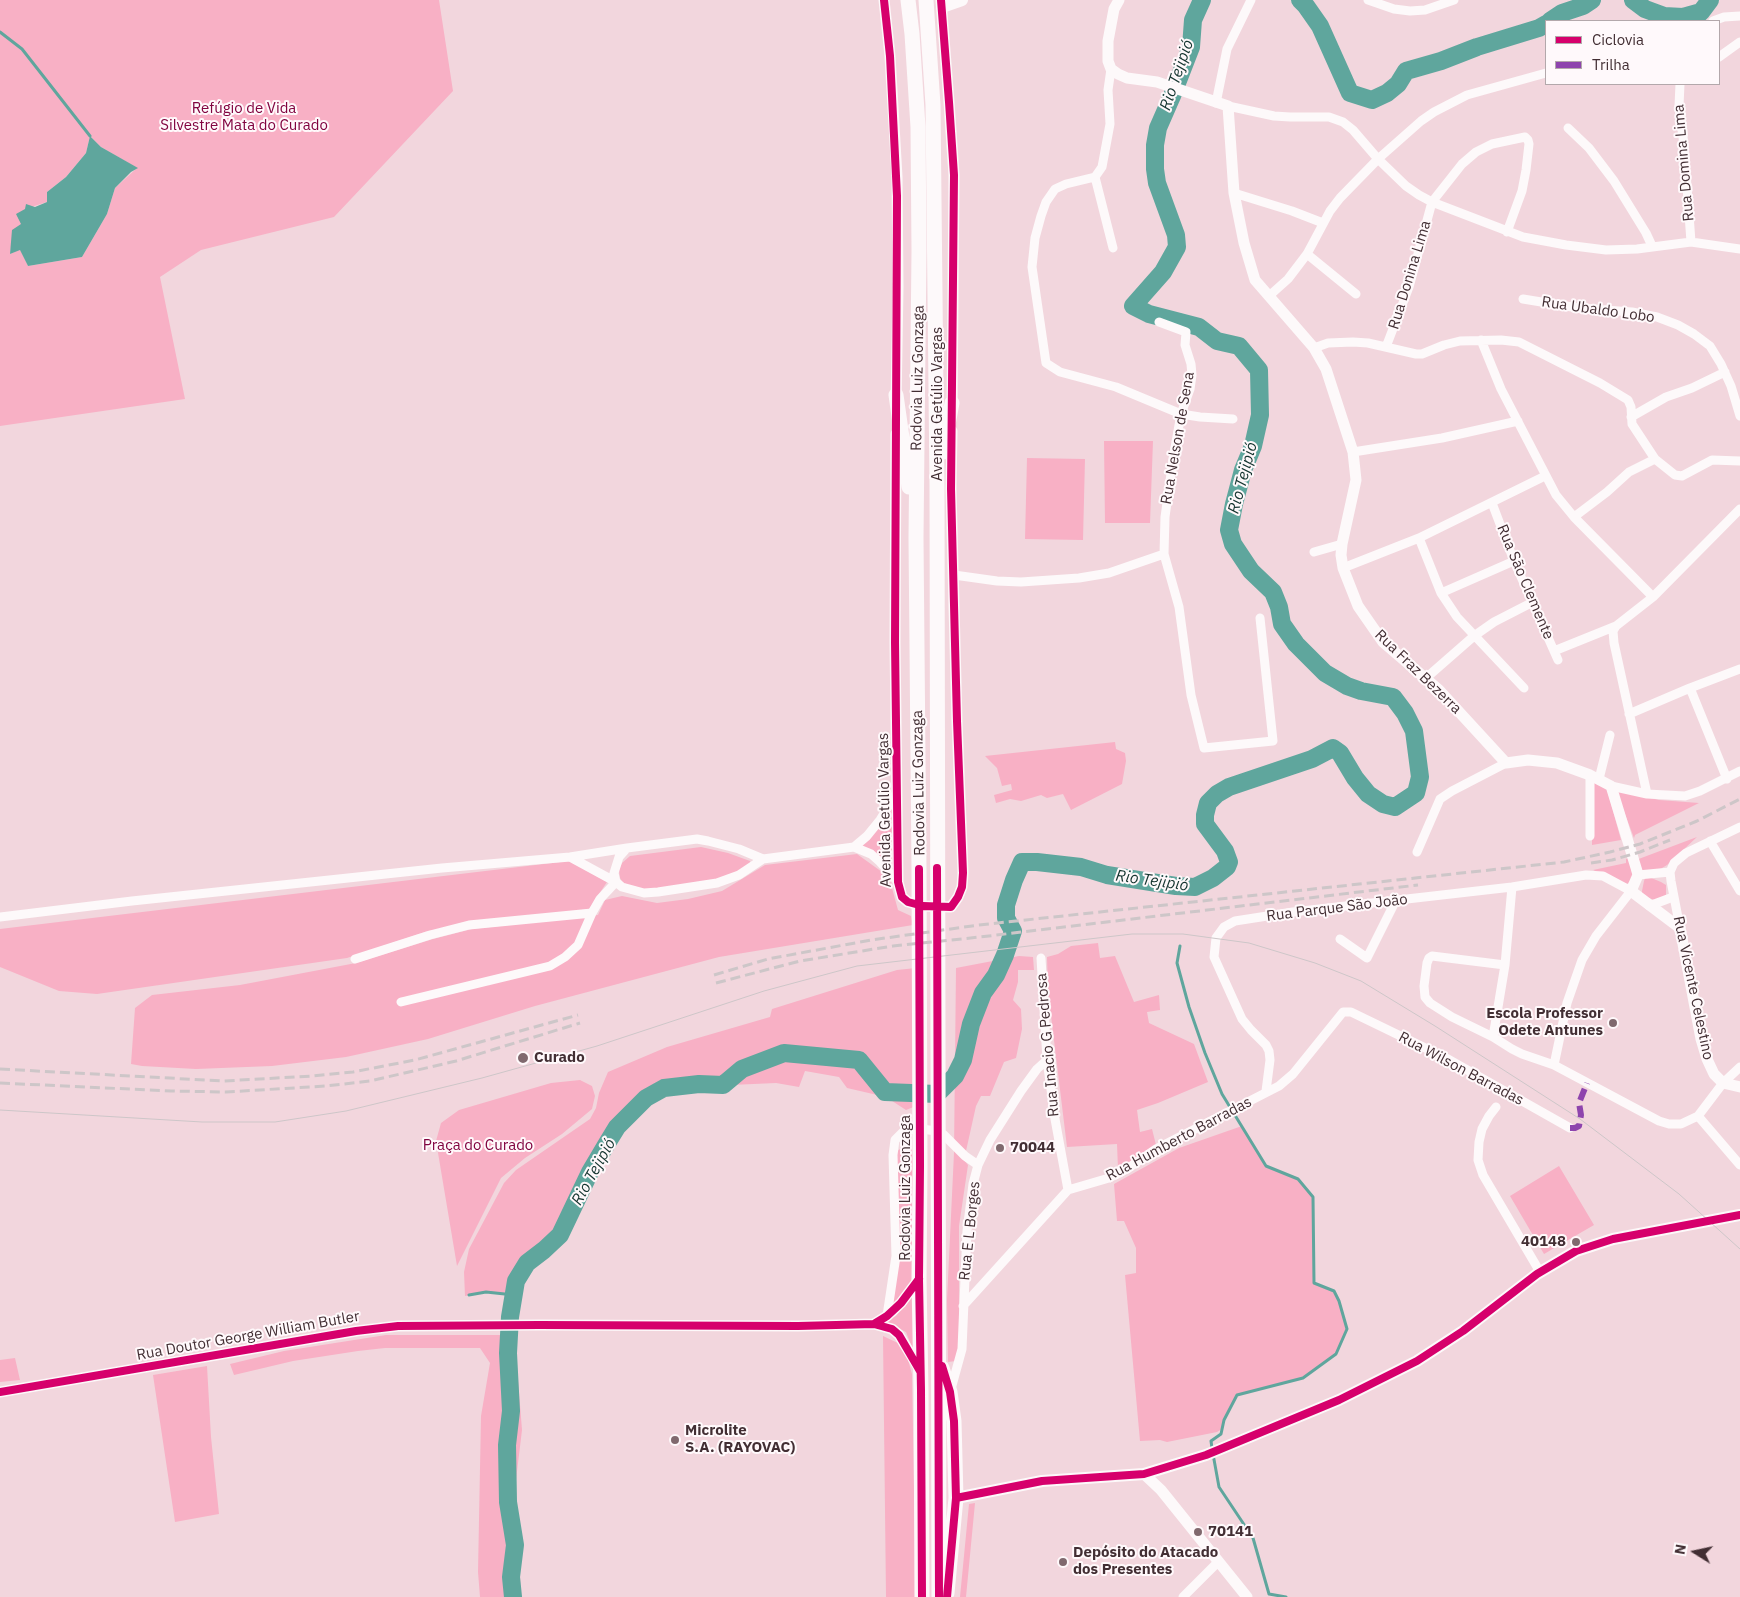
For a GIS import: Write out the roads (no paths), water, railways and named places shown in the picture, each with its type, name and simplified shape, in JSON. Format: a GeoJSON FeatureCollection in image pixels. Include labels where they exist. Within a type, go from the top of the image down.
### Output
{"type":"FeatureCollection","features":[{"type":"Feature","properties":{"kind":"highway","name":"Rodovia Luiz Gonzaga"},"geometry":{"type":"LineString","coordinates":[[908,0],[918,127],[919,261],[916,538],[922,1597]]}},
{"type":"Feature","properties":{"kind":"highway","name":"Rodovia Luiz Gonzaga"},"geometry":{"type":"LineString","coordinates":[[926,0],[933,105],[939,1597]]}},
{"type":"Feature","properties":{"kind":"highway"},"geometry":{"type":"LineString","coordinates":[[896,395],[916,538]]}},
{"type":"Feature","properties":{"kind":"highway"},"geometry":{"type":"LineString","coordinates":[[936,485],[952,403]]}},
{"type":"Feature","properties":{"kind":"highway"},"geometry":{"type":"LineString","coordinates":[[937,1352],[950,1392],[954,1421],[956,1498],[947,1597]]}},
{"type":"Feature","properties":{"kind":"main road"},"geometry":{"type":"LineString","coordinates":[[941,3],[962,0]]}},
{"type":"Feature","properties":{"kind":"main road"},"geometry":{"type":"LineString","coordinates":[[956,1498],[1042,1482],[1144,1474],[1206,1455],[1339,1400],[1418,1361],[1463,1331],[1540,1272],[1576,1251],[1613,1239],[1739,1215]]}},
{"type":"Feature","properties":{"kind":"street","name":"Avenida Getúlio Vargas"},"geometry":{"type":"LineString","coordinates":[[884,0],[890,56],[897,177],[895,642],[898,882],[902,897],[908,902],[923,906],[951,907],[962,887],[963,873],[952,489],[954,175],[941,3]]}},
{"type":"Feature","properties":{"kind":"street"},"geometry":{"type":"LineString","coordinates":[[1216,102],[1228,49],[1252,0]]}},
{"type":"Feature","properties":{"kind":"street"},"geometry":{"type":"LineString","coordinates":[[1368,0],[1394,9],[1410,11],[1425,10],[1454,0]]}},
{"type":"Feature","properties":{"kind":"street"},"geometry":{"type":"LineString","coordinates":[[1114,3],[1108,41],[1108,61],[1112,69],[1118,74],[1127,78],[1157,82],[1228,106],[1274,116],[1317,116],[1337,119],[1348,126],[1406,186],[1432,202],[1507,232],[1540,241],[1606,250],[1690,242],[1740,249]]}},
{"type":"Feature","properties":{"kind":"street"},"geometry":{"type":"LineString","coordinates":[[1716,20],[1724,17],[1740,16]]}},
{"type":"Feature","properties":{"kind":"street"},"geometry":{"type":"LineString","coordinates":[[1720,56],[1740,42]]}},
{"type":"Feature","properties":{"kind":"street"},"geometry":{"type":"LineString","coordinates":[[1112,69],[1108,90],[1110,124],[1104,160],[1099,172],[1095,177],[1054,189],[1046,202],[1035,238],[1032,266],[1046,364],[1060,372],[1116,387],[1181,414],[1233,420]]}},
{"type":"Feature","properties":{"kind":"street"},"geometry":{"type":"LineString","coordinates":[[1269,296],[1288,279],[1307,254],[1323,223],[1340,198],[1378,159],[1421,121],[1446,105],[1468,95],[1545,72]]}},
{"type":"Feature","properties":{"kind":"street","name":"Rua Domina Lima"},"geometry":{"type":"LineString","coordinates":[[1680,85],[1679,106],[1684,145],[1690,242]]}},
{"type":"Feature","properties":{"kind":"street","name":"Rua Fraz Bezerra"},"geometry":{"type":"LineString","coordinates":[[1228,106],[1234,193],[1244,243],[1255,280],[1314,348],[1326,369],[1353,452],[1356,480],[1342,544],[1343,568],[1358,606],[1374,632],[1383,642],[1426,678],[1465,717],[1506,763]]}},
{"type":"Feature","properties":{"kind":"street"},"geometry":{"type":"LineString","coordinates":[[1568,128],[1589,148],[1614,181],[1652,246]]}},
{"type":"Feature","properties":{"kind":"street","name":"Rua Donina Lima"},"geometry":{"type":"LineString","coordinates":[[1386,347],[1409,287],[1432,202],[1462,164],[1476,152],[1492,144],[1522,137],[1528,140],[1527,162],[1522,191],[1507,232]]}},
{"type":"Feature","properties":{"kind":"street"},"geometry":{"type":"LineString","coordinates":[[1095,177],[1113,248]]}},
{"type":"Feature","properties":{"kind":"street"},"geometry":{"type":"LineString","coordinates":[[1234,193],[1285,208],[1323,223]]}},
{"type":"Feature","properties":{"kind":"street"},"geometry":{"type":"LineString","coordinates":[[1307,254],[1356,294]]}},
{"type":"Feature","properties":{"kind":"street","name":"Rua Ubaldo Lobo"},"geometry":{"type":"LineString","coordinates":[[1523,299],[1548,304],[1632,312],[1657,317],[1678,325],[1710,346],[1725,372],[1740,416]]}},
{"type":"Feature","properties":{"kind":"street","name":"Rua Nelson de Sena"},"geometry":{"type":"LineString","coordinates":[[1159,322],[1186,332],[1185,345],[1192,375],[1190,389],[1181,414],[1165,517],[1164,554],[1179,608],[1191,695],[1204,748],[1273,741],[1260,618]]}},
{"type":"Feature","properties":{"kind":"street"},"geometry":{"type":"LineString","coordinates":[[1481,340],[1498,382],[1556,495],[1574,517],[1653,597]]}},
{"type":"Feature","properties":{"kind":"street"},"geometry":{"type":"LineString","coordinates":[[1314,348],[1328,343],[1353,342],[1422,354],[1454,342],[1481,340],[1519,342],[1581,372],[1628,400],[1631,407],[1632,424],[1655,459],[1675,475],[1682,476],[1712,460],[1740,459]]}},
{"type":"Feature","properties":{"kind":"street"},"geometry":{"type":"LineString","coordinates":[[1631,417],[1666,397],[1692,388],[1725,372]]}},
{"type":"Feature","properties":{"kind":"street"},"geometry":{"type":"LineString","coordinates":[[1353,452],[1432,440],[1518,422]]}},
{"type":"Feature","properties":{"kind":"street"},"geometry":{"type":"LineString","coordinates":[[1574,517],[1607,492],[1628,472],[1655,459]]}},
{"type":"Feature","properties":{"kind":"street"},"geometry":{"type":"LineString","coordinates":[[1343,568],[1419,538],[1545,476]]}},
{"type":"Feature","properties":{"kind":"street","name":"Rua São Clemente"},"geometry":{"type":"LineString","coordinates":[[1492,503],[1531,603],[1558,660]]}},
{"type":"Feature","properties":{"kind":"street"},"geometry":{"type":"LineString","coordinates":[[1554,651],[1616,626],[1653,597],[1740,509]]}},
{"type":"Feature","properties":{"kind":"street"},"geometry":{"type":"LineString","coordinates":[[1419,538],[1441,592],[1457,617],[1524,688]]}},
{"type":"Feature","properties":{"kind":"street"},"geometry":{"type":"LineString","coordinates":[[1314,552],[1342,544]]}},
{"type":"Feature","properties":{"kind":"street"},"geometry":{"type":"LineString","coordinates":[[954,575],[997,582],[1079,578],[1110,572],[1164,554]]}},
{"type":"Feature","properties":{"kind":"street"},"geometry":{"type":"LineString","coordinates":[[1441,592],[1514,562]]}},
{"type":"Feature","properties":{"kind":"street"},"geometry":{"type":"LineString","coordinates":[[1426,678],[1474,636],[1494,622],[1531,603]]}},
{"type":"Feature","properties":{"kind":"street"},"geometry":{"type":"LineString","coordinates":[[1616,626],[1614,643],[1647,794]]}},
{"type":"Feature","properties":{"kind":"street"},"geometry":{"type":"LineString","coordinates":[[1629,714],[1740,669]]}},
{"type":"Feature","properties":{"kind":"street"},"geometry":{"type":"LineString","coordinates":[[1690,688],[1727,778]]}},
{"type":"Feature","properties":{"kind":"street"},"geometry":{"type":"LineString","coordinates":[[1590,836],[1594,777],[1610,735]]}},
{"type":"Feature","properties":{"kind":"street"},"geometry":{"type":"LineString","coordinates":[[1417,852],[1440,799],[1506,763],[1542,760],[1557,763],[1594,777],[1611,786],[1647,794],[1685,796],[1700,791],[1740,771]]}},
{"type":"Feature","properties":{"kind":"street"},"geometry":{"type":"LineString","coordinates":[[1554,1065],[1567,1003],[1582,960],[1596,936],[1631,891],[1638,875],[1611,786]]}},
{"type":"Feature","properties":{"kind":"street"},"geometry":{"type":"LineString","coordinates":[[854,847],[867,836],[880,820],[897,792]]}},
{"type":"Feature","properties":{"kind":"street"},"geometry":{"type":"LineString","coordinates":[[1638,875],[1670,872],[1674,863],[1686,853],[1740,827]]}},
{"type":"Feature","properties":{"kind":"street"},"geometry":{"type":"LineString","coordinates":[[0,918],[132,901],[442,868],[570,857],[627,848],[702,840],[763,858],[854,847],[871,854],[898,882]]}},
{"type":"Feature","properties":{"kind":"street"},"geometry":{"type":"LineString","coordinates":[[1710,841],[1739,887]]}},
{"type":"Feature","properties":{"kind":"street"},"geometry":{"type":"LineString","coordinates":[[616,882],[615,866],[627,848]]}},
{"type":"Feature","properties":{"kind":"street"},"geometry":{"type":"LineString","coordinates":[[570,857],[622,887],[644,893],[717,884],[740,875],[763,858]]}},
{"type":"Feature","properties":{"kind":"street","name":"Rua Vicente Celestino"},"geometry":{"type":"LineString","coordinates":[[1670,872],[1673,897],[1701,1039],[1714,1074],[1723,1084]]}},
{"type":"Feature","properties":{"kind":"street","name":"Rua Parque São João"},"geometry":{"type":"LineString","coordinates":[[1266,1092],[1270,1060],[1269,1050],[1251,1030],[1235,1005],[1214,957],[1216,938],[1224,927],[1235,921],[1293,912],[1512,887],[1594,875],[1603,876],[1631,891]]}},
{"type":"Feature","properties":{"kind":"street"},"geometry":{"type":"LineString","coordinates":[[401,1002],[550,966],[565,957],[578,945],[600,899],[616,882]]}},
{"type":"Feature","properties":{"kind":"street"},"geometry":{"type":"LineString","coordinates":[[1493,1037],[1505,965],[1512,887]]}},
{"type":"Feature","properties":{"kind":"street"},"geometry":{"type":"LineString","coordinates":[[1631,891],[1648,906],[1680,928]]}},
{"type":"Feature","properties":{"kind":"street"},"geometry":{"type":"LineString","coordinates":[[1648,906],[1673,897]]}},
{"type":"Feature","properties":{"kind":"street"},"geometry":{"type":"LineString","coordinates":[[1340,939],[1367,958],[1396,900]]}},
{"type":"Feature","properties":{"kind":"street"},"geometry":{"type":"LineString","coordinates":[[355,959],[430,935],[469,925],[592,913]]}},
{"type":"Feature","properties":{"kind":"street"},"geometry":{"type":"LineString","coordinates":[[1505,965],[1437,956],[1429,958],[1424,993],[1427,1000],[1452,1017],[1522,1054],[1554,1065],[1659,1122],[1681,1124],[1698,1116],[1723,1084],[1740,1067]]}},
{"type":"Feature","properties":{"kind":"street","name":"Rua Inacio G Pedrosa"},"geometry":{"type":"LineString","coordinates":[[1041,958],[1047,1060],[1055,1119],[1068,1190]]}},
{"type":"Feature","properties":{"kind":"street","name":"Rua Humberto Barradas"},"geometry":{"type":"LineString","coordinates":[[1068,1190],[1110,1178],[1156,1149],[1279,1086],[1292,1074],[1340,1015],[1344,1012],[1351,1012]]}},
{"type":"Feature","properties":{"kind":"street","name":"Rua Wilson Barradas"},"geometry":{"type":"LineString","coordinates":[[1351,1012],[1446,1058],[1570,1128]]}},
{"type":"Feature","properties":{"kind":"street","name":"Rua E L Borges"},"geometry":{"type":"LineString","coordinates":[[950,1392],[962,1349],[967,1231],[973,1184],[978,1165],[1006,1113],[1037,1069],[1047,1060]]}},
{"type":"Feature","properties":{"kind":"street"},"geometry":{"type":"LineString","coordinates":[[1723,1084],[1740,1088]]}},
{"type":"Feature","properties":{"kind":"street"},"geometry":{"type":"LineString","coordinates":[[1496,1107],[1482,1129],[1478,1160],[1483,1175],[1540,1272]]}},
{"type":"Feature","properties":{"kind":"street"},"geometry":{"type":"LineString","coordinates":[[1698,1116],[1740,1165]]}},
{"type":"Feature","properties":{"kind":"street"},"geometry":{"type":"LineString","coordinates":[[887,1316],[896,1256],[893,1155],[895,1140],[905,1130],[937,1130],[965,1156],[978,1165]]}},
{"type":"Feature","properties":{"kind":"street"},"geometry":{"type":"LineString","coordinates":[[964,1306],[1068,1190]]}},
{"type":"Feature","properties":{"kind":"street"},"geometry":{"type":"LineString","coordinates":[[874,1324],[887,1316],[909,1294],[919,1279]]}},
{"type":"Feature","properties":{"kind":"street"},"geometry":{"type":"LineString","coordinates":[[874,1324],[892,1330],[899,1335],[920,1371]]}},
{"type":"Feature","properties":{"kind":"street","name":"Rua Doutor George William Butler"},"geometry":{"type":"LineString","coordinates":[[0,1392],[382,1327],[503,1325],[798,1326],[874,1324]]}},
{"type":"Feature","properties":{"kind":"street"},"geometry":{"type":"LineString","coordinates":[[1144,1474],[1161,1490],[1247,1597]]}},
{"type":"Feature","properties":{"kind":"street"},"geometry":{"type":"LineString","coordinates":[[1183,1597],[1218,1562]]}},
{"type":"Feature","properties":{"kind":"waterway","name":"Rio Tejipió"},"geometry":{"type":"LineString","coordinates":[[513,1597],[511,1577],[515,1545],[508,1502],[507,1445],[511,1411],[508,1353],[510,1317],[516,1281],[527,1263],[560,1235],[590,1172],[617,1127],[646,1098],[664,1088],[699,1084],[723,1085],[742,1069],[784,1053],[859,1060],[885,1092],[937,1094],[955,1076],[963,1060],[971,1024],[983,993],[996,975],[1005,955],[1013,931],[1006,918],[1006,905],[1022,862],[1081,867],[1107,875],[1176,886],[1195,887],[1213,878],[1227,867],[1229,862],[1225,851],[1205,824],[1208,803],[1217,794],[1229,787],[1312,759],[1333,748],[1340,753],[1355,778],[1368,794],[1383,804],[1395,807],[1416,793],[1420,777],[1414,731],[1405,713],[1393,697],[1361,691],[1347,686],[1325,673],[1296,644],[1282,624],[1279,607],[1273,592],[1251,571],[1233,544],[1229,530],[1234,504],[1243,470],[1253,446],[1260,415],[1259,370],[1239,346],[1217,341],[1199,327],[1149,314],[1133,306],[1163,272],[1177,247],[1176,235],[1157,183],[1155,145],[1158,128],[1191,47],[1193,20],[1202,0]]}},
{"type":"Feature","properties":{"kind":"waterway","name":"Rio Tejipió"},"geometry":{"type":"LineString","coordinates":[[1300,0],[1320,26],[1350,93],[1372,100],[1387,93],[1398,84],[1406,71],[1441,61],[1545,25]]}},
{"type":"Feature","properties":{"kind":"waterway","name":"Rio Tejipió"},"geometry":{"type":"LineString","coordinates":[[1552,20],[1562,13],[1583,6],[1592,0]]}},
{"type":"Feature","properties":{"kind":"waterway","name":"Rio Tejipió"},"geometry":{"type":"LineString","coordinates":[[1633,0],[1645,9],[1664,16],[1683,17],[1701,12],[1710,0]]}},
{"type":"Feature","properties":{"kind":"waterway"},"geometry":{"type":"LineString","coordinates":[[0,32],[22,49],[90,136]]}},
{"type":"Feature","properties":{"kind":"waterway"},"geometry":{"type":"LineString","coordinates":[[1180,946],[1177,963],[1189,1007],[1222,1094],[1266,1166],[1298,1179],[1313,1197],[1314,1283],[1334,1291],[1347,1329],[1336,1354],[1303,1378],[1237,1395],[1224,1420],[1221,1434],[1211,1441],[1212,1448]]}},
{"type":"Feature","properties":{"kind":"waterway"},"geometry":{"type":"LineString","coordinates":[[469,1295],[486,1292],[514,1295]]}},
{"type":"Feature","properties":{"kind":"waterway"},"geometry":{"type":"LineString","coordinates":[[1213,1454],[1219,1487],[1253,1538],[1269,1594],[1286,1597]]}},
{"type":"Feature","properties":{"kind":"tram line"},"geometry":{"type":"LineString","coordinates":[[0,1110],[202,1122],[275,1122],[346,1111],[482,1078],[597,1046],[764,991],[857,966],[1132,934],[1183,934],[1249,943],[1315,963],[1361,981],[1580,1119],[1679,1194],[1740,1249]]}},
{"type":"Feature","properties":{"kind":"railway"},"geometry":{"type":"LineString","coordinates":[[714,975],[768,959],[871,940],[979,925],[1564,862],[1640,844],[1697,821],[1740,799]]}},
{"type":"Feature","properties":{"kind":"railway"},"geometry":{"type":"LineString","coordinates":[[1591,863],[1612,860],[1640,852],[1670,840]]}},
{"type":"Feature","properties":{"kind":"railway"},"geometry":{"type":"LineString","coordinates":[[716,983],[800,961],[893,946],[1418,885]]}},
{"type":"Feature","properties":{"kind":"railway"},"geometry":{"type":"LineString","coordinates":[[0,1069],[224,1081],[312,1076],[353,1072],[415,1060],[578,1015]]}},
{"type":"Feature","properties":{"kind":"railway"},"geometry":{"type":"LineString","coordinates":[[0,1083],[226,1092],[326,1086],[370,1081],[456,1061],[580,1023]]}},
{"type":"Feature","properties":{"kind":"place","name":"Escola Professor Odete Antunes"},"geometry":{"type":"Point","coordinates":[1613,1023]}},
{"type":"Feature","properties":{"kind":"place","name":"Curado"},"geometry":{"type":"Point","coordinates":[523,1058]}},
{"type":"Feature","properties":{"kind":"place","name":"70044"},"geometry":{"type":"Point","coordinates":[1000,1148]}},
{"type":"Feature","properties":{"kind":"place","name":"40148"},"geometry":{"type":"Point","coordinates":[1576,1242]}},
{"type":"Feature","properties":{"kind":"place","name":"Microlite S.A. (RAYOVAC)"},"geometry":{"type":"Point","coordinates":[675,1440]}},
{"type":"Feature","properties":{"kind":"place","name":"70141"},"geometry":{"type":"Point","coordinates":[1198,1532]}},
{"type":"Feature","properties":{"kind":"place","name":"Depósito do Atacado dos Presentes"},"geometry":{"type":"Point","coordinates":[1063,1562]}},
{"type":"Feature","properties":{"kind":"park label","name":"Refúgio de Vida Silvestre Mata do Curado"},"geometry":{"type":"Point","coordinates":[244,118]}},
{"type":"Feature","properties":{"kind":"park label","name":"Praça do Curado"},"geometry":{"type":"Point","coordinates":[478,1146]}}]}
